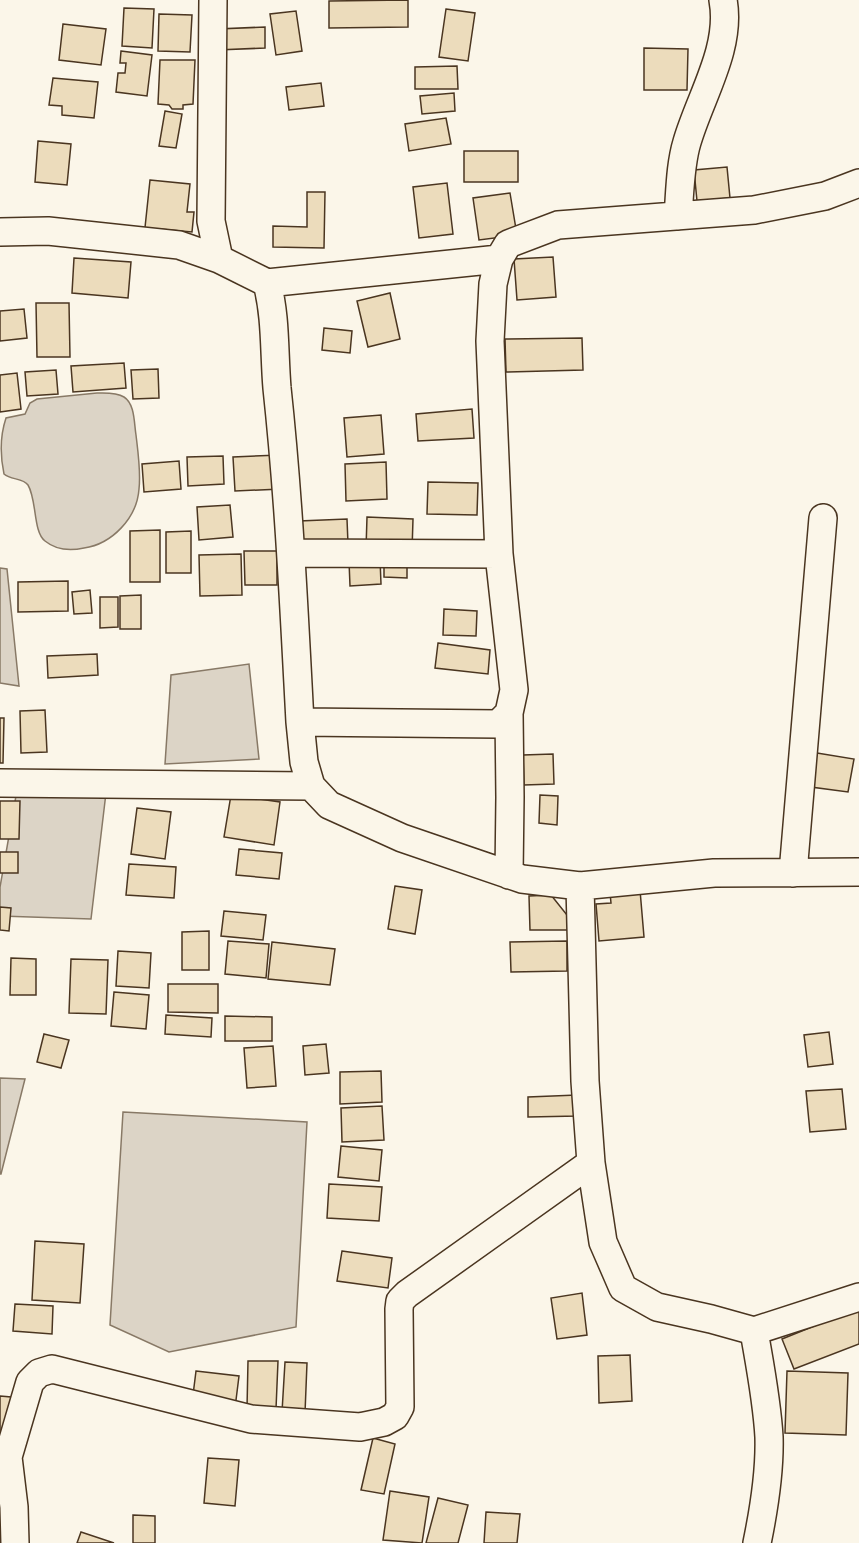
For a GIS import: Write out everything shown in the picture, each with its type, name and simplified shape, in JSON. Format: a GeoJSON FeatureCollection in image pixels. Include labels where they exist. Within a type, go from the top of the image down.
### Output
{"type":"FeatureCollection","features":[{"type":"Feature","properties":{"kind":"street"},"geometry":{"type":"LineString","coordinates":[[213,0],[211,221],[219,259]]}},
{"type":"Feature","properties":{"kind":"street"},"geometry":{"type":"LineString","coordinates":[[678,216],[686,145],[700,100],[718,57],[724,33],[726,13],[723,0]]}},
{"type":"Feature","properties":{"kind":"street"},"geometry":{"type":"LineString","coordinates":[[509,875],[509,713],[514,690],[499,554],[490,341],[493,284],[499,259],[508,244],[558,225],[754,210],[825,196],[859,183]]}},
{"type":"Feature","properties":{"kind":"street"},"geometry":{"type":"LineString","coordinates":[[0,232],[48,231],[179,245],[219,259],[267,283],[499,259]]}},
{"type":"Feature","properties":{"kind":"street"},"geometry":{"type":"LineString","coordinates":[[267,283],[273,304],[276,371],[286,471],[304,762],[311,786],[329,805],[402,838],[522,879],[580,886],[714,873],[859,872]]}},
{"type":"Feature","properties":{"kind":"street"},"geometry":{"type":"LineString","coordinates":[[793,873],[823,518]]}},
{"type":"Feature","properties":{"kind":"street"},"geometry":{"type":"LineString","coordinates":[[291,553],[499,554]]}},
{"type":"Feature","properties":{"kind":"street"},"geometry":{"type":"LineString","coordinates":[[300,722],[498,724],[509,713]]}},
{"type":"Feature","properties":{"kind":"street"},"geometry":{"type":"LineString","coordinates":[[0,783],[311,786]]}},
{"type":"Feature","properties":{"kind":"street"},"geometry":{"type":"LineString","coordinates":[[580,886],[585,1081],[591,1163],[603,1242],[623,1288],[657,1308],[754,1331],[859,1297]]}},
{"type":"Feature","properties":{"kind":"street"},"geometry":{"type":"LineString","coordinates":[[15,1543],[14,1507],[4,1460],[30,1382],[39,1373],[52,1369],[251,1419],[360,1427],[384,1422],[395,1416],[400,1407],[400,1301],[591,1163]]}},
{"type":"Feature","properties":{"kind":"street"},"geometry":{"type":"LineString","coordinates":[[754,1331],[769,1438],[764,1508],[757,1543]]}},
{"type":"Feature","properties":{"kind":"shaded area"},"geometry":{"type":"Polygon","coordinates":[[[97,393],[121,395],[128,400],[132,409],[140,482],[137,500],[134,510],[121,528],[104,541],[79,549],[58,548],[41,537],[28,485],[4,474],[1,446],[4,425],[6,418],[25,414],[30,403],[37,399],[97,393]]]}},
{"type":"Feature","properties":{"kind":"shaded area"},"geometry":{"type":"Polygon","coordinates":[[[0,568],[7,569],[19,686],[0,683],[0,568]]]}},
{"type":"Feature","properties":{"kind":"shaded area"},"geometry":{"type":"Polygon","coordinates":[[[249,664],[259,759],[165,764],[171,675],[249,664]]]}},
{"type":"Feature","properties":{"kind":"shaded area"},"geometry":{"type":"Polygon","coordinates":[[[20,773],[108,776],[91,919],[0,916],[0,887],[20,773]]]}},
{"type":"Feature","properties":{"kind":"shaded area"},"geometry":{"type":"Polygon","coordinates":[[[0,1078],[25,1079],[1,1174],[0,1174],[0,1078]]]}},
{"type":"Feature","properties":{"kind":"shaded area"},"geometry":{"type":"Polygon","coordinates":[[[123,1112],[307,1122],[296,1327],[169,1352],[110,1325],[123,1112]]]}},
{"type":"Feature","properties":{"kind":"building"},"geometry":{"type":"Polygon","coordinates":[[[408,0],[408,27],[329,28],[329,1],[408,0]]]}},
{"type":"Feature","properties":{"kind":"building"},"geometry":{"type":"Polygon","coordinates":[[[124,8],[154,9],[152,48],[122,46],[124,8]]]}},
{"type":"Feature","properties":{"kind":"building"},"geometry":{"type":"Polygon","coordinates":[[[446,9],[475,13],[468,61],[439,57],[446,9]]]}},
{"type":"Feature","properties":{"kind":"building"},"geometry":{"type":"Polygon","coordinates":[[[296,11],[302,51],[276,55],[270,14],[296,11]]]}},
{"type":"Feature","properties":{"kind":"building"},"geometry":{"type":"Polygon","coordinates":[[[159,14],[192,15],[190,52],[158,51],[159,14]]]}},
{"type":"Feature","properties":{"kind":"building"},"geometry":{"type":"Polygon","coordinates":[[[63,24],[106,29],[101,65],[59,60],[63,24]]]}},
{"type":"Feature","properties":{"kind":"building"},"geometry":{"type":"Polygon","coordinates":[[[265,27],[265,48],[217,50],[217,29],[265,27]]]}},
{"type":"Feature","properties":{"kind":"building"},"geometry":{"type":"Polygon","coordinates":[[[644,48],[688,49],[687,90],[644,90],[644,48]]]}},
{"type":"Feature","properties":{"kind":"building"},"geometry":{"type":"Polygon","coordinates":[[[121,51],[152,55],[147,96],[116,92],[118,73],[125,73],[126,63],[120,63],[121,51]]]}},
{"type":"Feature","properties":{"kind":"building"},"geometry":{"type":"Polygon","coordinates":[[[160,60],[195,60],[193,104],[183,105],[183,109],[172,109],[169,105],[158,104],[160,60]]]}},
{"type":"Feature","properties":{"kind":"building"},"geometry":{"type":"Polygon","coordinates":[[[457,66],[458,89],[415,89],[415,67],[457,66]]]}},
{"type":"Feature","properties":{"kind":"building"},"geometry":{"type":"Polygon","coordinates":[[[53,78],[98,82],[94,118],[62,115],[62,106],[49,105],[53,78]]]}},
{"type":"Feature","properties":{"kind":"building"},"geometry":{"type":"Polygon","coordinates":[[[321,83],[324,106],[289,110],[286,87],[321,83]]]}},
{"type":"Feature","properties":{"kind":"building"},"geometry":{"type":"Polygon","coordinates":[[[454,93],[455,111],[422,114],[420,96],[454,93]]]}},
{"type":"Feature","properties":{"kind":"building"},"geometry":{"type":"Polygon","coordinates":[[[165,111],[182,114],[176,148],[159,146],[165,111]]]}},
{"type":"Feature","properties":{"kind":"building"},"geometry":{"type":"Polygon","coordinates":[[[446,118],[451,144],[409,151],[405,124],[446,118]]]}},
{"type":"Feature","properties":{"kind":"building"},"geometry":{"type":"Polygon","coordinates":[[[38,141],[71,144],[67,185],[35,182],[38,141]]]}},
{"type":"Feature","properties":{"kind":"building"},"geometry":{"type":"Polygon","coordinates":[[[464,151],[518,151],[518,182],[464,182],[464,151]]]}},
{"type":"Feature","properties":{"kind":"building"},"geometry":{"type":"Polygon","coordinates":[[[727,167],[730,198],[697,201],[694,170],[727,167]]]}},
{"type":"Feature","properties":{"kind":"building"},"geometry":{"type":"Polygon","coordinates":[[[150,180],[190,184],[187,212],[194,212],[192,232],[160,229],[159,239],[144,237],[150,180]]]}},
{"type":"Feature","properties":{"kind":"building"},"geometry":{"type":"Polygon","coordinates":[[[447,183],[453,234],[419,238],[413,187],[447,183]]]}},
{"type":"Feature","properties":{"kind":"building"},"geometry":{"type":"Polygon","coordinates":[[[307,192],[325,192],[324,248],[273,247],[273,226],[307,227],[307,192]]]}},
{"type":"Feature","properties":{"kind":"building"},"geometry":{"type":"Polygon","coordinates":[[[510,193],[517,235],[479,240],[473,198],[510,193]]]}},
{"type":"Feature","properties":{"kind":"building"},"geometry":{"type":"Polygon","coordinates":[[[553,257],[556,297],[517,300],[514,259],[553,257]]]}},
{"type":"Feature","properties":{"kind":"building"},"geometry":{"type":"Polygon","coordinates":[[[74,258],[131,262],[128,298],[72,293],[74,258]]]}},
{"type":"Feature","properties":{"kind":"building"},"geometry":{"type":"Polygon","coordinates":[[[390,293],[400,339],[368,347],[357,301],[390,293]]]}},
{"type":"Feature","properties":{"kind":"building"},"geometry":{"type":"Polygon","coordinates":[[[36,303],[69,303],[70,357],[37,357],[36,303]]]}},
{"type":"Feature","properties":{"kind":"building"},"geometry":{"type":"Polygon","coordinates":[[[24,309],[27,338],[0,341],[0,311],[24,309]]]}},
{"type":"Feature","properties":{"kind":"building"},"geometry":{"type":"Polygon","coordinates":[[[324,328],[352,331],[350,353],[322,350],[324,328]]]}},
{"type":"Feature","properties":{"kind":"building"},"geometry":{"type":"Polygon","coordinates":[[[582,338],[583,370],[506,372],[505,339],[582,338]]]}},
{"type":"Feature","properties":{"kind":"building"},"geometry":{"type":"Polygon","coordinates":[[[124,363],[126,388],[73,392],[71,366],[124,363]]]}},
{"type":"Feature","properties":{"kind":"building"},"geometry":{"type":"Polygon","coordinates":[[[158,369],[159,398],[133,399],[131,370],[158,369]]]}},
{"type":"Feature","properties":{"kind":"building"},"geometry":{"type":"Polygon","coordinates":[[[56,370],[58,394],[27,396],[25,372],[56,370]]]}},
{"type":"Feature","properties":{"kind":"building"},"geometry":{"type":"Polygon","coordinates":[[[17,373],[21,409],[0,412],[0,375],[17,373]]]}},
{"type":"Feature","properties":{"kind":"building"},"geometry":{"type":"Polygon","coordinates":[[[472,409],[474,438],[418,441],[416,414],[472,409]]]}},
{"type":"Feature","properties":{"kind":"building"},"geometry":{"type":"Polygon","coordinates":[[[381,415],[384,454],[347,457],[344,418],[381,415]]]}},
{"type":"Feature","properties":{"kind":"building"},"geometry":{"type":"Polygon","coordinates":[[[280,455],[281,489],[235,491],[233,457],[280,455]]]}},
{"type":"Feature","properties":{"kind":"building"},"geometry":{"type":"Polygon","coordinates":[[[223,456],[224,484],[188,486],[187,457],[223,456]]]}},
{"type":"Feature","properties":{"kind":"building"},"geometry":{"type":"Polygon","coordinates":[[[179,461],[181,489],[144,492],[142,464],[179,461]]]}},
{"type":"Feature","properties":{"kind":"building"},"geometry":{"type":"Polygon","coordinates":[[[386,462],[387,499],[346,501],[345,464],[386,462]]]}},
{"type":"Feature","properties":{"kind":"building"},"geometry":{"type":"Polygon","coordinates":[[[428,482],[478,483],[477,515],[427,514],[428,482]]]}},
{"type":"Feature","properties":{"kind":"building"},"geometry":{"type":"Polygon","coordinates":[[[230,505],[233,537],[199,540],[197,507],[230,505]]]}},
{"type":"Feature","properties":{"kind":"building"},"geometry":{"type":"Polygon","coordinates":[[[367,517],[413,519],[412,551],[366,549],[367,517]]]}},
{"type":"Feature","properties":{"kind":"building"},"geometry":{"type":"Polygon","coordinates":[[[347,519],[348,544],[299,545],[299,521],[347,519]]]}},
{"type":"Feature","properties":{"kind":"building"},"geometry":{"type":"Polygon","coordinates":[[[160,530],[160,582],[130,582],[130,531],[160,530]]]}},
{"type":"Feature","properties":{"kind":"building"},"geometry":{"type":"Polygon","coordinates":[[[191,531],[191,573],[166,573],[166,532],[191,531]]]}},
{"type":"Feature","properties":{"kind":"building"},"geometry":{"type":"Polygon","coordinates":[[[244,551],[277,551],[277,585],[245,585],[244,551]]]}},
{"type":"Feature","properties":{"kind":"building"},"geometry":{"type":"Polygon","coordinates":[[[241,554],[242,595],[200,596],[199,555],[241,554]]]}},
{"type":"Feature","properties":{"kind":"building"},"geometry":{"type":"Polygon","coordinates":[[[380,559],[381,584],[350,586],[349,561],[380,559]]]}},
{"type":"Feature","properties":{"kind":"building"},"geometry":{"type":"Polygon","coordinates":[[[384,560],[407,561],[407,578],[384,577],[384,560]]]}},
{"type":"Feature","properties":{"kind":"building"},"geometry":{"type":"Polygon","coordinates":[[[68,581],[68,611],[18,612],[18,582],[68,581]]]}},
{"type":"Feature","properties":{"kind":"building"},"geometry":{"type":"Polygon","coordinates":[[[90,590],[92,613],[74,614],[72,592],[90,590]]]}},
{"type":"Feature","properties":{"kind":"building"},"geometry":{"type":"Polygon","coordinates":[[[141,595],[141,629],[120,629],[120,596],[141,595]]]}},
{"type":"Feature","properties":{"kind":"building"},"geometry":{"type":"Polygon","coordinates":[[[100,597],[118,597],[118,627],[100,628],[100,597]]]}},
{"type":"Feature","properties":{"kind":"building"},"geometry":{"type":"Polygon","coordinates":[[[444,609],[477,611],[476,636],[443,635],[444,609]]]}},
{"type":"Feature","properties":{"kind":"building"},"geometry":{"type":"Polygon","coordinates":[[[438,643],[490,650],[488,674],[435,668],[438,643]]]}},
{"type":"Feature","properties":{"kind":"building"},"geometry":{"type":"Polygon","coordinates":[[[97,654],[98,675],[48,678],[47,656],[97,654]]]}},
{"type":"Feature","properties":{"kind":"building"},"geometry":{"type":"Polygon","coordinates":[[[45,710],[47,752],[21,753],[20,711],[45,710]]]}},
{"type":"Feature","properties":{"kind":"building"},"geometry":{"type":"Polygon","coordinates":[[[0,718],[4,718],[3,763],[0,763],[0,718]]]}},
{"type":"Feature","properties":{"kind":"building"},"geometry":{"type":"Polygon","coordinates":[[[817,753],[854,759],[848,792],[811,787],[817,753]]]}},
{"type":"Feature","properties":{"kind":"building"},"geometry":{"type":"Polygon","coordinates":[[[553,754],[554,784],[524,785],[523,755],[553,754]]]}},
{"type":"Feature","properties":{"kind":"building"},"geometry":{"type":"Polygon","coordinates":[[[231,795],[280,802],[274,845],[224,837],[231,795]]]}},
{"type":"Feature","properties":{"kind":"building"},"geometry":{"type":"Polygon","coordinates":[[[540,795],[558,796],[557,825],[539,823],[540,795]]]}},
{"type":"Feature","properties":{"kind":"building"},"geometry":{"type":"Polygon","coordinates":[[[0,801],[20,801],[19,839],[0,839],[0,801]]]}},
{"type":"Feature","properties":{"kind":"building"},"geometry":{"type":"Polygon","coordinates":[[[137,808],[171,812],[165,859],[131,854],[137,808]]]}},
{"type":"Feature","properties":{"kind":"building"},"geometry":{"type":"Polygon","coordinates":[[[239,849],[282,853],[279,879],[236,875],[239,849]]]}},
{"type":"Feature","properties":{"kind":"building"},"geometry":{"type":"Polygon","coordinates":[[[0,852],[18,852],[18,873],[0,873],[0,852]]]}},
{"type":"Feature","properties":{"kind":"building"},"geometry":{"type":"Polygon","coordinates":[[[129,864],[176,867],[174,898],[126,895],[129,864]]]}},
{"type":"Feature","properties":{"kind":"building"},"geometry":{"type":"Polygon","coordinates":[[[395,886],[422,890],[415,934],[388,929],[395,886]]]}},
{"type":"Feature","properties":{"kind":"building"},"geometry":{"type":"Polygon","coordinates":[[[640,890],[644,937],[599,941],[596,904],[611,903],[610,893],[640,890]]]}},
{"type":"Feature","properties":{"kind":"building"},"geometry":{"type":"Polygon","coordinates":[[[551,895],[567,915],[568,930],[530,930],[529,896],[551,895]]]}},
{"type":"Feature","properties":{"kind":"building"},"geometry":{"type":"Polygon","coordinates":[[[0,907],[11,908],[9,931],[0,930],[0,907]]]}},
{"type":"Feature","properties":{"kind":"building"},"geometry":{"type":"Polygon","coordinates":[[[224,911],[266,915],[263,940],[221,936],[224,911]]]}},
{"type":"Feature","properties":{"kind":"building"},"geometry":{"type":"Polygon","coordinates":[[[209,931],[209,970],[182,970],[182,932],[209,931]]]}},
{"type":"Feature","properties":{"kind":"building"},"geometry":{"type":"Polygon","coordinates":[[[228,941],[269,944],[266,978],[225,974],[228,941]]]}},
{"type":"Feature","properties":{"kind":"building"},"geometry":{"type":"Polygon","coordinates":[[[567,941],[567,971],[511,972],[510,942],[567,941]]]}},
{"type":"Feature","properties":{"kind":"building"},"geometry":{"type":"Polygon","coordinates":[[[272,942],[335,949],[330,985],[268,979],[272,942]]]}},
{"type":"Feature","properties":{"kind":"building"},"geometry":{"type":"Polygon","coordinates":[[[118,951],[151,953],[149,988],[116,986],[118,951]]]}},
{"type":"Feature","properties":{"kind":"building"},"geometry":{"type":"Polygon","coordinates":[[[11,958],[36,959],[36,995],[10,995],[11,958]]]}},
{"type":"Feature","properties":{"kind":"building"},"geometry":{"type":"Polygon","coordinates":[[[71,959],[108,960],[106,1014],[69,1013],[71,959]]]}},
{"type":"Feature","properties":{"kind":"building"},"geometry":{"type":"Polygon","coordinates":[[[168,984],[218,984],[218,1013],[168,1012],[168,984]]]}},
{"type":"Feature","properties":{"kind":"building"},"geometry":{"type":"Polygon","coordinates":[[[114,992],[149,995],[146,1029],[111,1026],[114,992]]]}},
{"type":"Feature","properties":{"kind":"building"},"geometry":{"type":"Polygon","coordinates":[[[166,1015],[212,1018],[211,1037],[165,1034],[166,1015]]]}},
{"type":"Feature","properties":{"kind":"building"},"geometry":{"type":"Polygon","coordinates":[[[225,1016],[272,1017],[272,1041],[225,1041],[225,1016]]]}},
{"type":"Feature","properties":{"kind":"building"},"geometry":{"type":"Polygon","coordinates":[[[829,1032],[833,1064],[808,1067],[804,1035],[829,1032]]]}},
{"type":"Feature","properties":{"kind":"building"},"geometry":{"type":"Polygon","coordinates":[[[44,1034],[69,1040],[61,1068],[37,1062],[44,1034]]]}},
{"type":"Feature","properties":{"kind":"building"},"geometry":{"type":"Polygon","coordinates":[[[326,1044],[329,1073],[305,1075],[303,1046],[326,1044]]]}},
{"type":"Feature","properties":{"kind":"building"},"geometry":{"type":"Polygon","coordinates":[[[273,1046],[276,1086],[247,1088],[244,1048],[273,1046]]]}},
{"type":"Feature","properties":{"kind":"building"},"geometry":{"type":"Polygon","coordinates":[[[381,1071],[382,1102],[340,1104],[340,1072],[381,1071]]]}},
{"type":"Feature","properties":{"kind":"building"},"geometry":{"type":"Polygon","coordinates":[[[842,1089],[846,1129],[810,1132],[806,1091],[842,1089]]]}},
{"type":"Feature","properties":{"kind":"building"},"geometry":{"type":"Polygon","coordinates":[[[577,1095],[578,1116],[528,1117],[528,1097],[577,1095]]]}},
{"type":"Feature","properties":{"kind":"building"},"geometry":{"type":"Polygon","coordinates":[[[382,1106],[384,1140],[342,1142],[341,1108],[382,1106]]]}},
{"type":"Feature","properties":{"kind":"building"},"geometry":{"type":"Polygon","coordinates":[[[341,1146],[382,1150],[379,1181],[338,1177],[341,1146]]]}},
{"type":"Feature","properties":{"kind":"building"},"geometry":{"type":"Polygon","coordinates":[[[329,1184],[382,1187],[379,1221],[327,1218],[329,1184]]]}},
{"type":"Feature","properties":{"kind":"building"},"geometry":{"type":"Polygon","coordinates":[[[35,1241],[84,1244],[80,1303],[32,1300],[35,1241]]]}},
{"type":"Feature","properties":{"kind":"building"},"geometry":{"type":"Polygon","coordinates":[[[342,1251],[392,1258],[388,1288],[337,1281],[342,1251]]]}},
{"type":"Feature","properties":{"kind":"building"},"geometry":{"type":"Polygon","coordinates":[[[582,1293],[587,1335],[557,1339],[551,1298],[582,1293]]]}},
{"type":"Feature","properties":{"kind":"building"},"geometry":{"type":"Polygon","coordinates":[[[15,1304],[53,1306],[52,1334],[13,1331],[15,1304]]]}},
{"type":"Feature","properties":{"kind":"building"},"geometry":{"type":"Polygon","coordinates":[[[859,1308],[859,1344],[794,1369],[782,1339],[859,1308]]]}},
{"type":"Feature","properties":{"kind":"building"},"geometry":{"type":"Polygon","coordinates":[[[630,1355],[632,1401],[599,1403],[598,1356],[630,1355]]]}},
{"type":"Feature","properties":{"kind":"building"},"geometry":{"type":"Polygon","coordinates":[[[248,1361],[278,1361],[276,1409],[247,1408],[248,1361]]]}},
{"type":"Feature","properties":{"kind":"building"},"geometry":{"type":"Polygon","coordinates":[[[285,1362],[307,1363],[305,1413],[282,1412],[285,1362]]]}},
{"type":"Feature","properties":{"kind":"building"},"geometry":{"type":"Polygon","coordinates":[[[196,1371],[239,1376],[235,1408],[192,1403],[196,1371]]]}},
{"type":"Feature","properties":{"kind":"building"},"geometry":{"type":"Polygon","coordinates":[[[787,1371],[848,1373],[846,1435],[785,1433],[787,1371]]]}},
{"type":"Feature","properties":{"kind":"building"},"geometry":{"type":"Polygon","coordinates":[[[0,1396],[11,1397],[2,1451],[0,1451],[0,1396]]]}},
{"type":"Feature","properties":{"kind":"building"},"geometry":{"type":"Polygon","coordinates":[[[373,1438],[395,1444],[384,1494],[361,1490],[373,1438]]]}},
{"type":"Feature","properties":{"kind":"building"},"geometry":{"type":"Polygon","coordinates":[[[208,1458],[239,1460],[235,1506],[204,1503],[208,1458]]]}},
{"type":"Feature","properties":{"kind":"building"},"geometry":{"type":"Polygon","coordinates":[[[390,1491],[429,1497],[422,1543],[383,1540],[390,1491]]]}},
{"type":"Feature","properties":{"kind":"building"},"geometry":{"type":"Polygon","coordinates":[[[438,1498],[468,1505],[458,1543],[426,1543],[438,1498]]]}},
{"type":"Feature","properties":{"kind":"building"},"geometry":{"type":"Polygon","coordinates":[[[486,1512],[520,1514],[517,1543],[484,1543],[486,1512]]]}},
{"type":"Feature","properties":{"kind":"building"},"geometry":{"type":"Polygon","coordinates":[[[133,1515],[155,1516],[155,1543],[133,1543],[133,1515]]]}},
{"type":"Feature","properties":{"kind":"building"},"geometry":{"type":"Polygon","coordinates":[[[81,1532],[114,1543],[77,1543],[81,1532]]]}}]}
